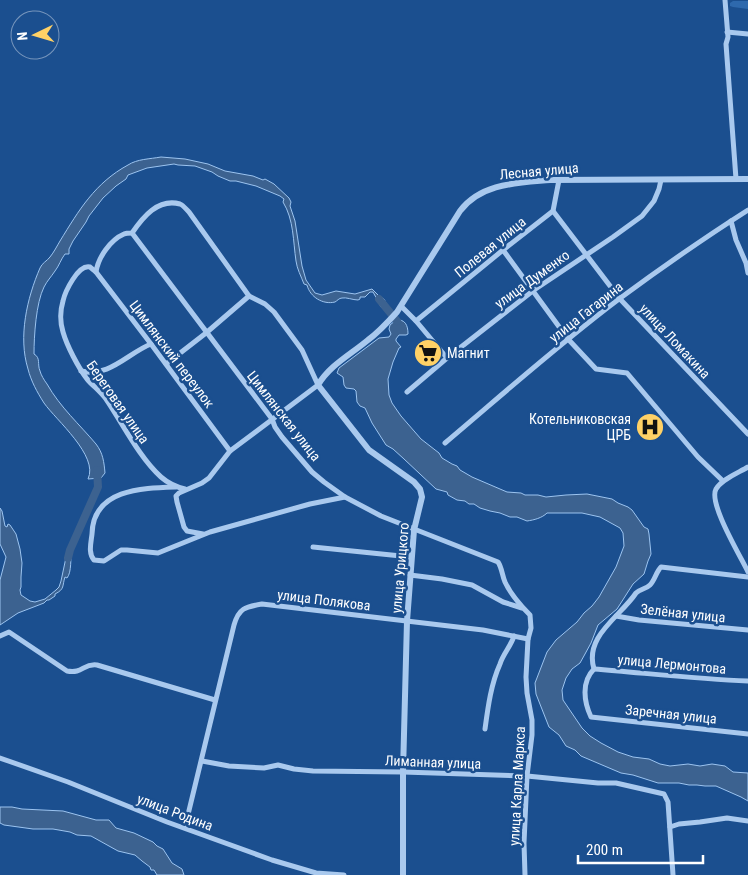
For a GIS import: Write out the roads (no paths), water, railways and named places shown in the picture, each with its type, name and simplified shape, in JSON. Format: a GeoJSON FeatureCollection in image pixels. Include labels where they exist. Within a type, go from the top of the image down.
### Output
{"type":"FeatureCollection","features":[{"type":"Feature","properties":{"kind":"street"},"geometry":{"type":"LineString","coordinates":[[725,0],[726,44],[736,180]]}},
{"type":"Feature","properties":{"kind":"street"},"geometry":{"type":"LineString","coordinates":[[727,32],[748,34]]}},
{"type":"Feature","properties":{"kind":"street","name":"Лесная улица"},"geometry":{"type":"LineString","coordinates":[[399,309],[463,207],[486,190],[518,182],[559,180],[748,179]]}},
{"type":"Feature","properties":{"kind":"street"},"geometry":{"type":"LineString","coordinates":[[553,212],[559,180]]}},
{"type":"Feature","properties":{"kind":"street","name":"улица Думенко"},"geometry":{"type":"LineString","coordinates":[[407,392],[534,290],[642,216],[654,201],[661,180]]}},
{"type":"Feature","properties":{"kind":"street"},"geometry":{"type":"LineString","coordinates":[[96,272],[104,252],[115,240],[124,234],[132,233],[150,211],[159,206],[181,204],[189,212],[249,296],[265,304],[274,312],[302,350],[318,385]]}},
{"type":"Feature","properties":{"kind":"street","name":"улица Гагарина"},"geometry":{"type":"LineString","coordinates":[[445,442],[568,339],[620,299],[748,210]]}},
{"type":"Feature","properties":{"kind":"street","name":"Полевая улица"},"geometry":{"type":"LineString","coordinates":[[416,321],[553,212]]}},
{"type":"Feature","properties":{"kind":"street","name":"улица Ломакина"},"geometry":{"type":"LineString","coordinates":[[553,212],[620,299],[748,434]]}},
{"type":"Feature","properties":{"kind":"street"},"geometry":{"type":"LineString","coordinates":[[731,221],[748,272]]}},
{"type":"Feature","properties":{"kind":"street","name":"Цимлянская улица"},"geometry":{"type":"LineString","coordinates":[[132,233],[272,420],[282,437],[312,472],[345,497],[380,516],[498,562],[510,593],[530,615],[531,628],[528,640]]}},
{"type":"Feature","properties":{"kind":"street"},"geometry":{"type":"LineString","coordinates":[[503,250],[568,339],[596,369],[627,373],[698,457],[723,481]]}},
{"type":"Feature","properties":{"kind":"street","name":"Береговая улица"},"geometry":{"type":"LineString","coordinates":[[96,272],[88,267],[80,271],[69,284],[62,302],[61,322],[63,332],[88,381],[104,396],[144,457],[163,479],[176,487],[186,489]]}},
{"type":"Feature","properties":{"kind":"street","name":"Цимлянский переулок"},"geometry":{"type":"LineString","coordinates":[[96,272],[230,451]]}},
{"type":"Feature","properties":{"kind":"street"},"geometry":{"type":"LineString","coordinates":[[166,364],[249,296]]}},
{"type":"Feature","properties":{"kind":"street"},"geometry":{"type":"LineString","coordinates":[[203,534],[187,531],[184,527],[176,496],[179,492],[209,478],[230,451],[318,385],[333,366],[369,340],[399,309],[416,321],[447,358]]}},
{"type":"Feature","properties":{"kind":"street"},"geometry":{"type":"LineString","coordinates":[[81,370],[91,373],[108,368],[151,344]]}},
{"type":"Feature","properties":{"kind":"street","name":"улица Урицкого"},"geometry":{"type":"LineString","coordinates":[[318,385],[369,450],[414,482],[418,486],[422,497],[414,530],[407,621],[403,772],[403,875]]}},
{"type":"Feature","properties":{"kind":"street"},"geometry":{"type":"LineString","coordinates":[[748,467],[723,481],[715,490],[714,499],[748,572]]}},
{"type":"Feature","properties":{"kind":"street"},"geometry":{"type":"LineString","coordinates":[[176,487],[136,489],[126,491],[109,500],[94,519],[90,550],[92,558],[104,561],[121,550],[158,553],[203,534],[310,504],[345,497]]}},
{"type":"Feature","properties":{"kind":"street"},"geometry":{"type":"LineString","coordinates":[[313,546],[411,557]]}},
{"type":"Feature","properties":{"kind":"street"},"geometry":{"type":"LineString","coordinates":[[594,669],[592,652],[597,638],[636,592],[648,587],[653,582],[656,572],[661,567],[748,577]]}},
{"type":"Feature","properties":{"kind":"street"},"geometry":{"type":"LineString","coordinates":[[410,575],[472,585],[503,602],[523,608]]}},
{"type":"Feature","properties":{"kind":"street","name":"улица Полякова"},"geometry":{"type":"LineString","coordinates":[[185,828],[236,616],[248,607],[262,604],[407,621],[483,630],[528,640]]}},
{"type":"Feature","properties":{"kind":"street","name":"Зелёная улица"},"geometry":{"type":"LineString","coordinates":[[616,616],[639,620],[748,630]]}},
{"type":"Feature","properties":{"kind":"street"},"geometry":{"type":"LineString","coordinates":[[0,636],[9,632],[66,671],[75,672],[89,665],[97,664],[215,700]]}},
{"type":"Feature","properties":{"kind":"street"},"geometry":{"type":"LineString","coordinates":[[485,729],[494,678],[500,661],[514,636]]}},
{"type":"Feature","properties":{"kind":"street","name":"улица Карла Маркса"},"geometry":{"type":"LineString","coordinates":[[525,875],[524,843],[527,776],[532,735],[532,720],[526,677],[528,640]]}},
{"type":"Feature","properties":{"kind":"street","name":"улица Лермонтова"},"geometry":{"type":"LineString","coordinates":[[594,669],[714,680],[748,681]]}},
{"type":"Feature","properties":{"kind":"street","name":"Заречная улица"},"geometry":{"type":"LineString","coordinates":[[594,669],[587,680],[585,690],[586,705],[591,717],[748,734]]}},
{"type":"Feature","properties":{"kind":"street","name":"улица Родина"},"geometry":{"type":"LineString","coordinates":[[0,758],[272,860],[316,874],[344,875]]}},
{"type":"Feature","properties":{"kind":"street","name":"Лиманная улица"},"geometry":{"type":"LineString","coordinates":[[202,761],[229,766],[264,768],[278,765],[294,770],[527,776],[616,783],[664,794],[668,802],[670,826]]}},
{"type":"Feature","properties":{"kind":"street"},"geometry":{"type":"LineString","coordinates":[[673,875],[670,826],[727,818],[748,821]]}},
{"type":"Feature","properties":{"kind":"waterway"},"geometry":{"type":"LineString","coordinates":[[379,299],[397,321]]}},
{"type":"Feature","properties":{"kind":"waterway"},"geometry":{"type":"LineString","coordinates":[[68,558],[98,487],[97,470]]}},
{"type":"Feature","properties":{"kind":"place","name":"Магнит"},"geometry":{"type":"Point","coordinates":[428,353]}},
{"type":"Feature","properties":{"kind":"place","name":"Котельниковская ЦРБ"},"geometry":{"type":"Point","coordinates":[650,427]}}]}
